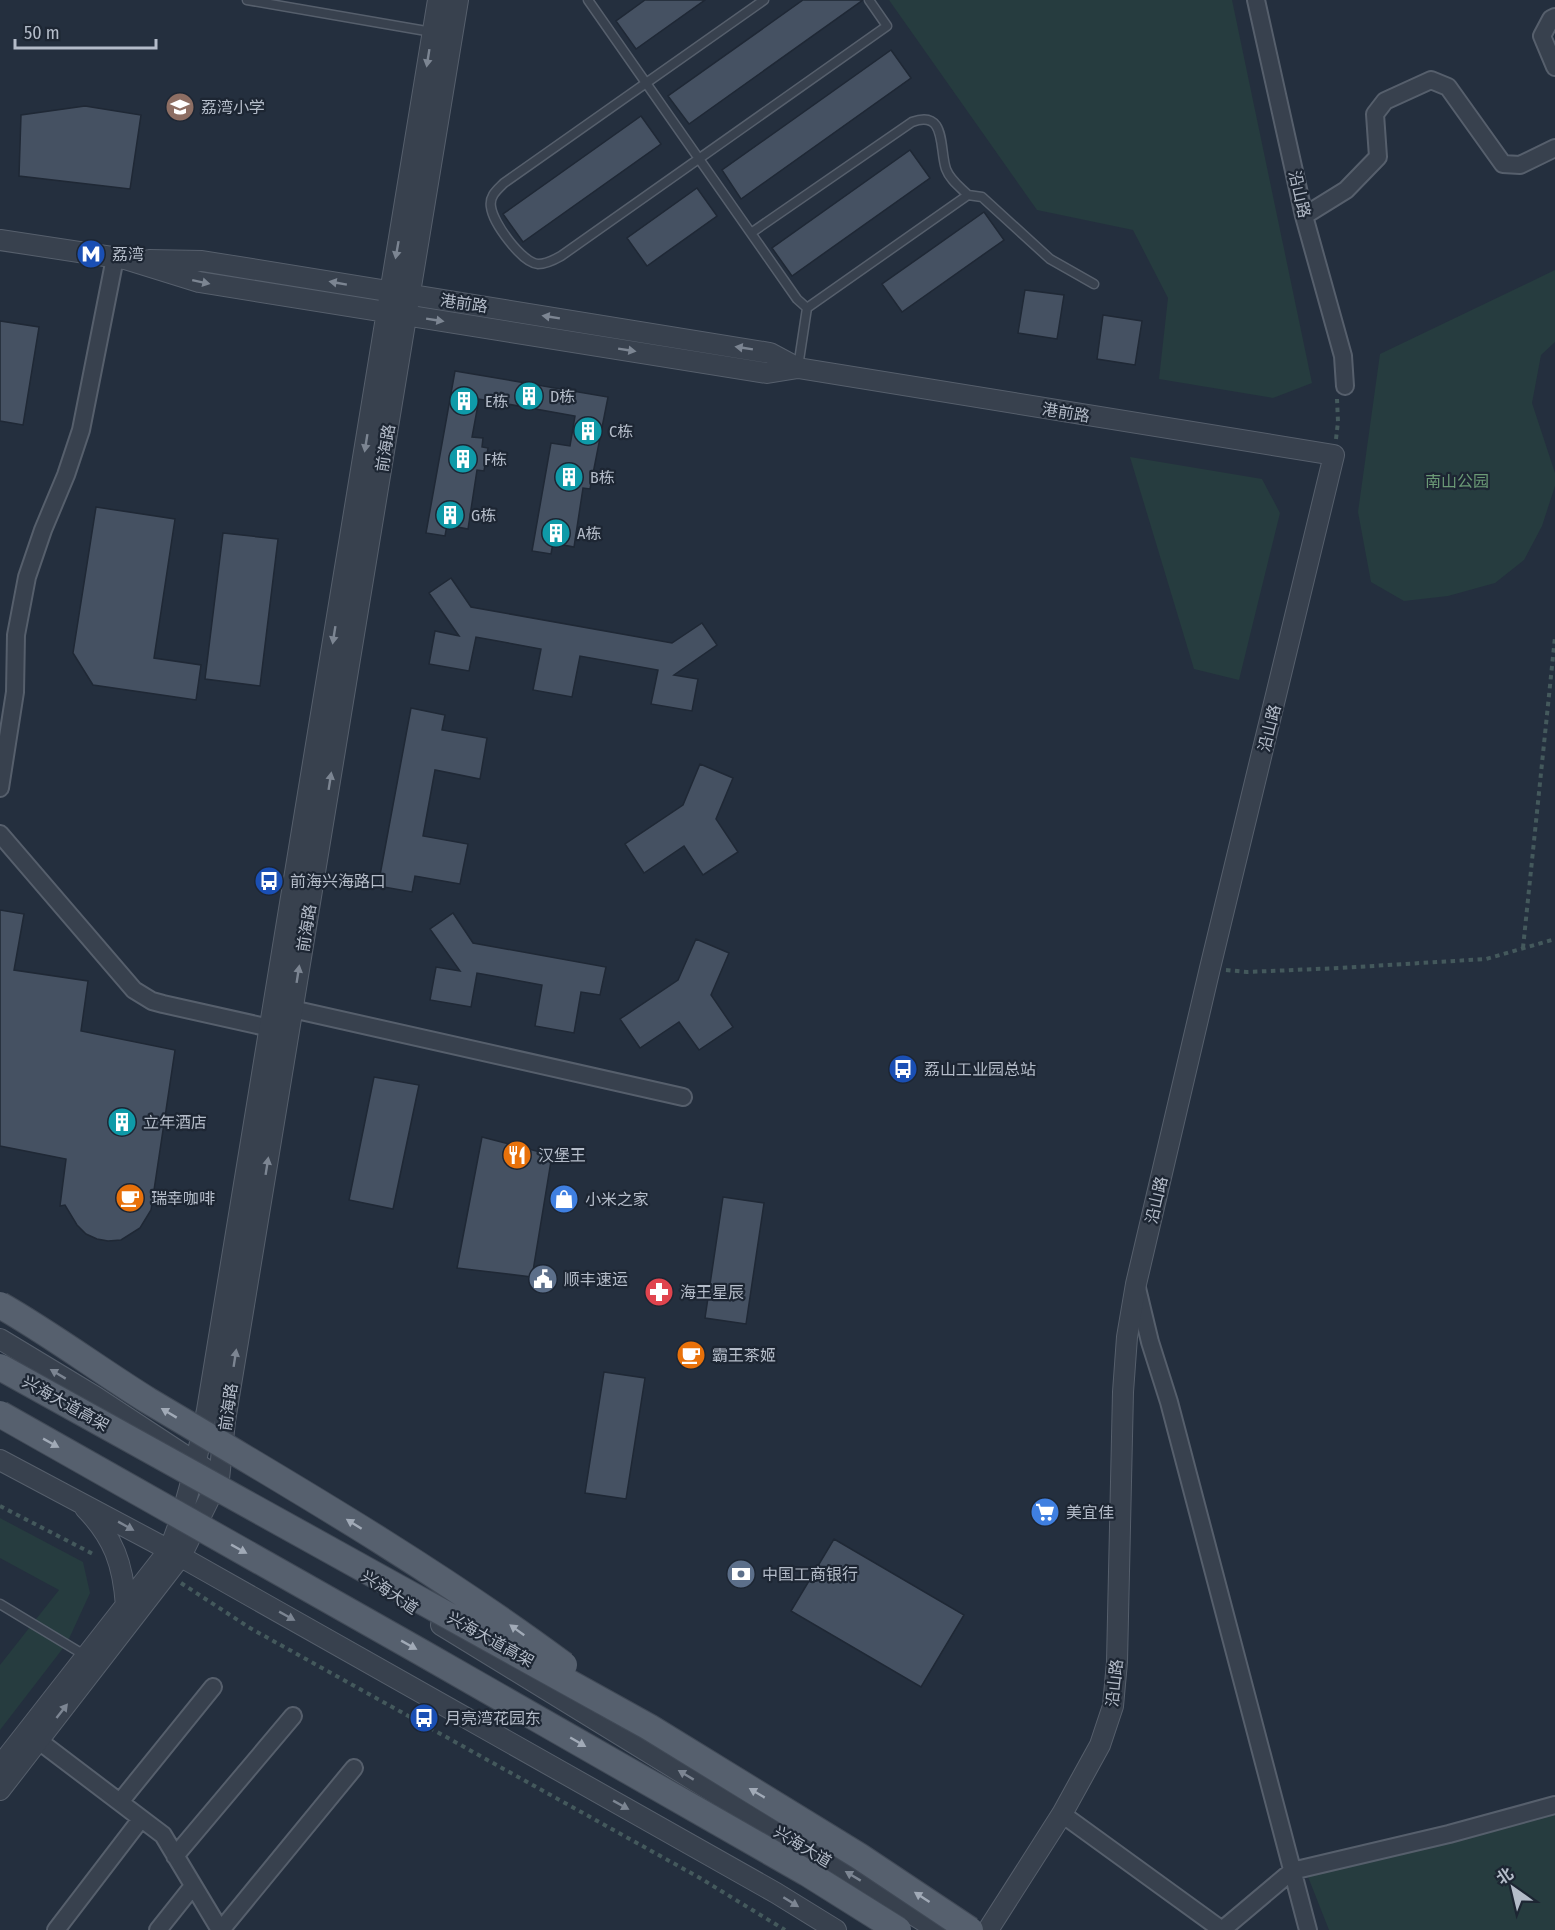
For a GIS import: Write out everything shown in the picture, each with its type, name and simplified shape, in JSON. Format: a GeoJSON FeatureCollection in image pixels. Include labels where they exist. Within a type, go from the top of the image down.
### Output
{"type":"FeatureCollection","features":[{"type":"Feature","properties":{"kind":"main road"},"geometry":{"type":"LineString","coordinates":[[0,1305],[145,1398],[340,1516],[497,1615],[649,1727]]}},
{"type":"Feature","properties":{"kind":"main road","name":"兴海大道高架"},"geometry":{"type":"LineString","coordinates":[[0,1367],[649,1727],[859,1856],[970,1930]]}},
{"type":"Feature","properties":{"kind":"main road"},"geometry":{"type":"LineString","coordinates":[[0,1414],[807,1873],[898,1930]]}},
{"type":"Feature","properties":{"kind":"street","name":"前海路"},"geometry":{"type":"LineString","coordinates":[[400,293],[438,0]]}},
{"type":"Feature","properties":{"kind":"street","name":"前海路"},"geometry":{"type":"LineString","coordinates":[[0,1766],[126,1606],[175,1553],[176,1533],[196,1462],[207,1410],[270,1028],[396,313],[459,0]]}},
{"type":"Feature","properties":{"kind":"street","name":"沿山路"},"geometry":{"type":"LineString","coordinates":[[1256,0],[1304,216],[1343,356],[1341,393]]}},
{"type":"Feature","properties":{"kind":"street"},"geometry":{"type":"LineString","coordinates":[[1555,16],[1542,36],[1555,67]]}},
{"type":"Feature","properties":{"kind":"street"},"geometry":{"type":"LineString","coordinates":[[1304,216],[1346,190],[1378,157],[1376,114],[1385,101],[1431,80],[1448,87],[1503,164],[1520,165],[1555,148]]}},
{"type":"Feature","properties":{"kind":"street","name":"港前路"},"geometry":{"type":"LineString","coordinates":[[0,240],[120,259],[199,282],[767,373],[798,368],[1334,455]]}},
{"type":"Feature","properties":{"kind":"street","name":"港前路"},"geometry":{"type":"LineString","coordinates":[[120,259],[202,261],[770,352],[798,368]]}},
{"type":"Feature","properties":{"kind":"street"},"geometry":{"type":"LineString","coordinates":[[0,788],[15,692],[16,635],[27,577],[43,530],[74,454],[120,259]]}},
{"type":"Feature","properties":{"kind":"street","name":"前海路"},"geometry":{"type":"LineString","coordinates":[[0,1790],[39,1741],[175,1553],[219,1479],[227,1409],[292,1009],[396,313]]}},
{"type":"Feature","properties":{"kind":"street","name":"沿山路"},"geometry":{"type":"LineString","coordinates":[[988,1930],[1062,1814],[1100,1745],[1113,1706],[1117,1662],[1123,1392],[1127,1337],[1136,1284],[1334,455]]}},
{"type":"Feature","properties":{"kind":"street"},"geometry":{"type":"LineString","coordinates":[[0,834],[134,990],[152,1001],[270,1028]]}},
{"type":"Feature","properties":{"kind":"street"},"geometry":{"type":"LineString","coordinates":[[292,1009],[683,1097]]}},
{"type":"Feature","properties":{"kind":"street"},"geometry":{"type":"LineString","coordinates":[[1136,1284],[1308,1930]]}},
{"type":"Feature","properties":{"kind":"street","name":"兴海大道"},"geometry":{"type":"LineString","coordinates":[[0,1339],[96,1397],[196,1462],[426,1616],[938,1930]]}},
{"type":"Feature","properties":{"kind":"street"},"geometry":{"type":"LineString","coordinates":[[0,1460],[175,1553],[766,1887],[836,1930]]}},
{"type":"Feature","properties":{"kind":"street"},"geometry":{"type":"LineString","coordinates":[[76,1499],[96,1520],[107,1535],[115,1552],[124,1580],[126,1606]]}},
{"type":"Feature","properties":{"kind":"street"},"geometry":{"type":"LineString","coordinates":[[120,1802],[213,1687]]}},
{"type":"Feature","properties":{"kind":"street"},"geometry":{"type":"LineString","coordinates":[[175,1856],[293,1716]]}},
{"type":"Feature","properties":{"kind":"street"},"geometry":{"type":"LineString","coordinates":[[39,1741],[162,1835],[220,1930],[354,1768]]}},
{"type":"Feature","properties":{"kind":"street"},"geometry":{"type":"LineString","coordinates":[[1062,1814],[1222,1930],[1292,1871],[1449,1834],[1555,1805]]}},
{"type":"Feature","properties":{"kind":"street"},"geometry":{"type":"LineString","coordinates":[[56,1930],[141,1819]]}},
{"type":"Feature","properties":{"kind":"street"},"geometry":{"type":"LineString","coordinates":[[158,1930],[193,1886]]}},
{"type":"Feature","properties":{"kind":"lane"},"geometry":{"type":"LineString","coordinates":[[247,0],[433,32]]}},
{"type":"Feature","properties":{"kind":"lane"},"geometry":{"type":"LineString","coordinates":[[764,0],[495,191],[491,199],[494,216],[519,254],[538,264],[561,256],[887,26],[869,0]]}},
{"type":"Feature","properties":{"kind":"lane"},"geometry":{"type":"LineString","coordinates":[[592,2],[797,299],[807,308]]}},
{"type":"Feature","properties":{"kind":"lane"},"geometry":{"type":"LineString","coordinates":[[751,233],[912,122],[921,118],[929,119],[936,124],[946,169],[953,180],[968,195],[982,197],[1050,259],[1094,284]]}},
{"type":"Feature","properties":{"kind":"lane"},"geometry":{"type":"LineString","coordinates":[[798,368],[807,308],[968,195]]}},
{"type":"Feature","properties":{"kind":"lane"},"geometry":{"type":"LineString","coordinates":[[0,1604],[86,1656]]}},
{"type":"Feature","properties":{"kind":"path"},"geometry":{"type":"LineString","coordinates":[[1334,455],[1341,393]]}},
{"type":"Feature","properties":{"kind":"path"},"geometry":{"type":"LineString","coordinates":[[1523,948],[1555,637]]}},
{"type":"Feature","properties":{"kind":"path"},"geometry":{"type":"LineString","coordinates":[[1210,968],[1247,972],[1486,959],[1555,939]]}},
{"type":"Feature","properties":{"kind":"path"},"geometry":{"type":"LineString","coordinates":[[0,1506],[102,1558]]}},
{"type":"Feature","properties":{"kind":"path"},"geometry":{"type":"LineString","coordinates":[[189,1589],[250,1628],[689,1872],[785,1930]]}},
{"type":"Feature","properties":{"kind":"green space"},"geometry":{"type":"Polygon","coordinates":[[[889,0],[1232,0],[1312,383],[1273,398],[1159,379],[1168,298],[1133,230],[1037,210],[889,0]]]}},
{"type":"Feature","properties":{"kind":"green space","name":"南山公园"},"geometry":{"type":"Polygon","coordinates":[[[1555,270],[1555,342],[1541,355],[1532,403],[1555,473],[1555,486],[1542,526],[1524,560],[1495,583],[1448,596],[1404,601],[1371,582],[1358,512],[1380,354],[1555,270]]]}},
{"type":"Feature","properties":{"kind":"green space"},"geometry":{"type":"Polygon","coordinates":[[[1130,457],[1262,479],[1280,513],[1239,680],[1194,669],[1130,457]]]}},
{"type":"Feature","properties":{"kind":"green space"},"geometry":{"type":"Polygon","coordinates":[[[0,1518],[83,1562],[90,1593],[67,1643],[0,1730],[0,1665],[59,1590],[0,1558],[0,1518]]]}},
{"type":"Feature","properties":{"kind":"green space"},"geometry":{"type":"Polygon","coordinates":[[[1555,1800],[1555,1930],[1329,1930],[1303,1864],[1555,1800]]]}},
{"type":"Feature","properties":{"kind":"building"},"geometry":{"type":"Polygon","coordinates":[[[645,0],[705,0],[636,49],[616,21],[645,0]]]}},
{"type":"Feature","properties":{"kind":"building"},"geometry":{"type":"Polygon","coordinates":[[[803,0],[863,0],[689,124],[668,96],[803,0]]]}},
{"type":"Feature","properties":{"kind":"building"},"geometry":{"type":"Polygon","coordinates":[[[891,50],[911,78],[741,199],[722,170],[891,50]]]}},
{"type":"Feature","properties":{"kind":"building"},"geometry":{"type":"Polygon","coordinates":[[[85,106],[141,115],[130,189],[19,176],[21,115],[85,106]]]}},
{"type":"Feature","properties":{"kind":"building"},"geometry":{"type":"Polygon","coordinates":[[[641,116],[661,144],[523,242],[503,214],[641,116]]]}},
{"type":"Feature","properties":{"kind":"building"},"geometry":{"type":"Polygon","coordinates":[[[910,150],[930,178],[792,276],[772,248],[910,150]]]}},
{"type":"Feature","properties":{"kind":"building"},"geometry":{"type":"Polygon","coordinates":[[[697,188],[717,216],[647,266],[627,238],[697,188]]]}},
{"type":"Feature","properties":{"kind":"building"},"geometry":{"type":"Polygon","coordinates":[[[984,212],[1004,240],[902,312],[882,284],[984,212]]]}},
{"type":"Feature","properties":{"kind":"building"},"geometry":{"type":"Polygon","coordinates":[[[1025,290],[1064,295],[1057,339],[1018,333],[1025,290]]]}},
{"type":"Feature","properties":{"kind":"building"},"geometry":{"type":"Polygon","coordinates":[[[1103,315],[1142,321],[1135,365],[1097,359],[1103,315]]]}},
{"type":"Feature","properties":{"kind":"building"},"geometry":{"type":"Polygon","coordinates":[[[0,321],[39,327],[23,425],[0,421],[0,321]]]}},
{"type":"Feature","properties":{"kind":"building"},"geometry":{"type":"Polygon","coordinates":[[[455,371],[608,397],[590,489],[583,488],[574,547],[553,543],[551,554],[532,551],[551,443],[570,446],[575,416],[479,399],[472,437],[483,438],[482,447],[488,448],[484,471],[477,470],[468,529],[447,525],[445,536],[426,533],[455,371]]]}},
{"type":"Feature","properties":{"kind":"building"},"geometry":{"type":"Polygon","coordinates":[[[96,507],[175,519],[154,658],[201,665],[196,700],[93,685],[73,653],[96,507]]]}},
{"type":"Feature","properties":{"kind":"building"},"geometry":{"type":"Polygon","coordinates":[[[223,533],[278,539],[260,686],[205,679],[223,533]]]}},
{"type":"Feature","properties":{"kind":"building"},"geometry":{"type":"Polygon","coordinates":[[[451,578],[471,607],[672,643],[702,623],[717,645],[674,675],[698,679],[692,711],[651,704],[658,670],[580,656],[572,697],[533,690],[541,649],[476,637],[469,671],[429,664],[435,631],[459,636],[429,593],[451,578]]]}},
{"type":"Feature","properties":{"kind":"building"},"geometry":{"type":"Polygon","coordinates":[[[411,708],[445,715],[442,730],[487,738],[480,779],[435,770],[423,836],[468,844],[460,884],[415,876],[412,892],[378,886],[411,708]]]}},
{"type":"Feature","properties":{"kind":"building"},"geometry":{"type":"Polygon","coordinates":[[[700,764],[733,778],[716,819],[738,852],[703,875],[684,846],[644,873],[625,844],[683,805],[700,764]]]}},
{"type":"Feature","properties":{"kind":"building"},"geometry":{"type":"Polygon","coordinates":[[[0,910],[24,914],[14,970],[88,981],[81,1031],[175,1050],[151,1210],[140,1228],[121,1240],[108,1241],[86,1234],[77,1225],[65,1205],[60,1206],[66,1159],[0,1146],[0,910]]]}},
{"type":"Feature","properties":{"kind":"building"},"geometry":{"type":"Polygon","coordinates":[[[453,913],[473,943],[606,967],[600,995],[581,992],[574,1033],[535,1026],[542,985],[477,973],[471,1007],[430,1000],[436,967],[460,971],[430,929],[453,913]]]}},
{"type":"Feature","properties":{"kind":"building"},"geometry":{"type":"Polygon","coordinates":[[[696,939],[729,953],[711,995],[733,1027],[699,1050],[679,1022],[640,1048],[620,1019],[678,980],[696,939]]]}},
{"type":"Feature","properties":{"kind":"building"},"geometry":{"type":"Polygon","coordinates":[[[374,1077],[419,1085],[393,1209],[349,1200],[374,1077]]]}},
{"type":"Feature","properties":{"kind":"building"},"geometry":{"type":"Polygon","coordinates":[[[482,1137],[552,1155],[532,1277],[457,1268],[482,1137]]]}},
{"type":"Feature","properties":{"kind":"building"},"geometry":{"type":"Polygon","coordinates":[[[723,1197],[764,1203],[746,1324],[705,1318],[723,1197]]]}},
{"type":"Feature","properties":{"kind":"building"},"geometry":{"type":"Polygon","coordinates":[[[604,1372],[645,1378],[626,1499],[585,1493],[604,1372]]]}},
{"type":"Feature","properties":{"kind":"building"},"geometry":{"type":"Polygon","coordinates":[[[834,1539],[964,1615],[921,1687],[791,1611],[834,1539]]]}},
{"type":"Feature","properties":{"kind":"place","name":"荔湾小学"},"geometry":{"type":"Point","coordinates":[180,107]}},
{"type":"Feature","properties":{"kind":"place","name":"荔湾"},"geometry":{"type":"Point","coordinates":[91,254]}},
{"type":"Feature","properties":{"kind":"place","name":"D栋"},"geometry":{"type":"Point","coordinates":[529,396]}},
{"type":"Feature","properties":{"kind":"place","name":"E栋"},"geometry":{"type":"Point","coordinates":[464,401]}},
{"type":"Feature","properties":{"kind":"place","name":"C栋"},"geometry":{"type":"Point","coordinates":[588,431]}},
{"type":"Feature","properties":{"kind":"place","name":"F栋"},"geometry":{"type":"Point","coordinates":[463,459]}},
{"type":"Feature","properties":{"kind":"place","name":"B栋"},"geometry":{"type":"Point","coordinates":[569,477]}},
{"type":"Feature","properties":{"kind":"place","name":"G栋"},"geometry":{"type":"Point","coordinates":[450,515]}},
{"type":"Feature","properties":{"kind":"place","name":"A栋"},"geometry":{"type":"Point","coordinates":[556,533]}},
{"type":"Feature","properties":{"kind":"place","name":"前海兴海路口"},"geometry":{"type":"Point","coordinates":[269,881]}},
{"type":"Feature","properties":{"kind":"place","name":"荔山工业园总站"},"geometry":{"type":"Point","coordinates":[903,1069]}},
{"type":"Feature","properties":{"kind":"place","name":"立年酒店"},"geometry":{"type":"Point","coordinates":[122,1122]}},
{"type":"Feature","properties":{"kind":"place","name":"汉堡王"},"geometry":{"type":"Point","coordinates":[517,1155]}},
{"type":"Feature","properties":{"kind":"place","name":"瑞幸咖啡"},"geometry":{"type":"Point","coordinates":[130,1198]}},
{"type":"Feature","properties":{"kind":"place","name":"小米之家"},"geometry":{"type":"Point","coordinates":[564,1199]}},
{"type":"Feature","properties":{"kind":"place","name":"顺丰速运"},"geometry":{"type":"Point","coordinates":[543,1279]}},
{"type":"Feature","properties":{"kind":"place","name":"海王星辰"},"geometry":{"type":"Point","coordinates":[659,1292]}},
{"type":"Feature","properties":{"kind":"place","name":"霸王茶姬"},"geometry":{"type":"Point","coordinates":[691,1355]}},
{"type":"Feature","properties":{"kind":"place","name":"美宜佳"},"geometry":{"type":"Point","coordinates":[1045,1512]}},
{"type":"Feature","properties":{"kind":"place","name":"中国工商银行"},"geometry":{"type":"Point","coordinates":[741,1574]}},
{"type":"Feature","properties":{"kind":"place","name":"月亮湾花园东"},"geometry":{"type":"Point","coordinates":[424,1718]}}]}
